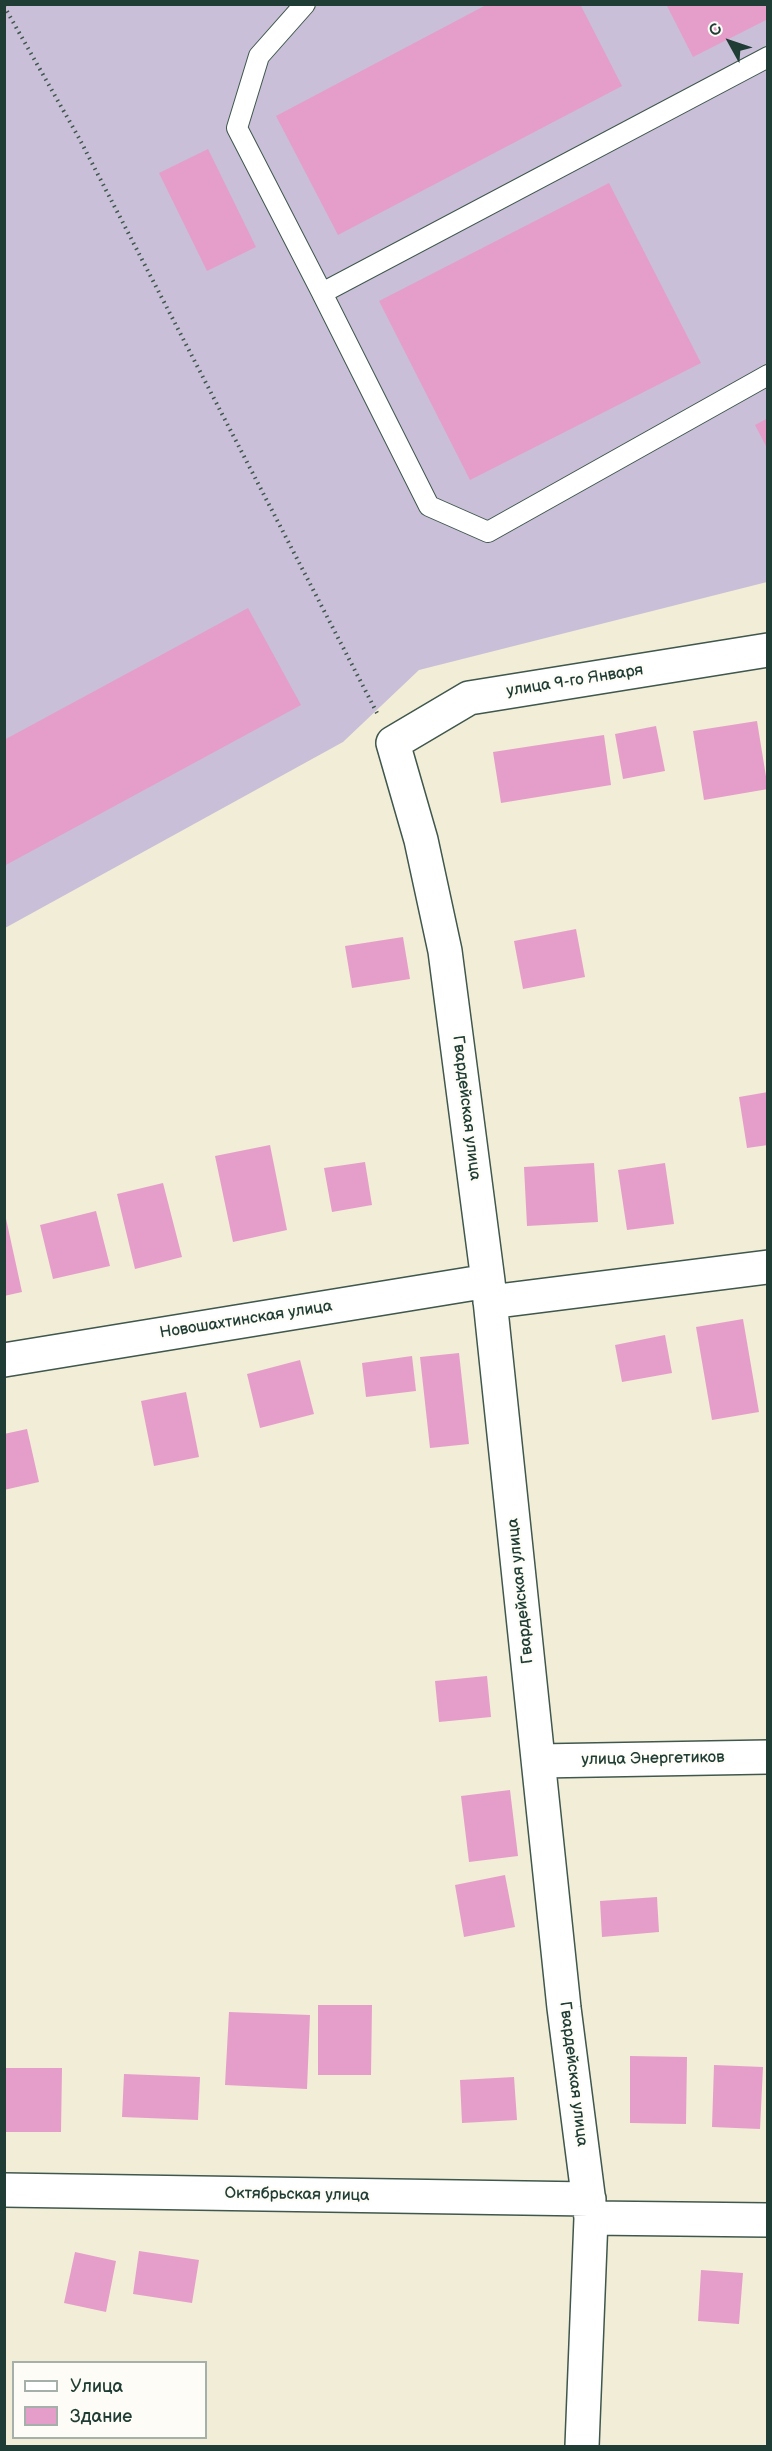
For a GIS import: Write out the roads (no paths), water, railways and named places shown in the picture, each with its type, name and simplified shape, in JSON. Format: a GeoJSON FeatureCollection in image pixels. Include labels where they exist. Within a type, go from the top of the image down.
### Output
{"type":"FeatureCollection","features":[{"type":"Feature","properties":{"kind":"street","name":"улица 9-го Января"},"geometry":{"type":"LineString","coordinates":[[393,743],[469,698],[768,650]]}},
{"type":"Feature","properties":{"kind":"street","name":"Гвардейская улица"},"geometry":{"type":"LineString","coordinates":[[393,743],[421,840],[445,951],[489,1292],[564,2008],[590,2209],[582,2446]]}},
{"type":"Feature","properties":{"kind":"street","name":"Новошахтинская улица"},"geometry":{"type":"LineString","coordinates":[[4,1360],[489,1292],[768,1266]]}},
{"type":"Feature","properties":{"kind":"street","name":"улица Энергетиков"},"geometry":{"type":"LineString","coordinates":[[539,1761],[768,1757]]}},
{"type":"Feature","properties":{"kind":"street","name":"Октябрьская улица"},"geometry":{"type":"LineString","coordinates":[[4,2190],[590,2209],[768,2220]]}},
{"type":"Feature","properties":{"kind":"lane"},"geometry":{"type":"LineString","coordinates":[[305,4],[259,56],[237,128],[429,506],[488,532],[768,375]]}},
{"type":"Feature","properties":{"kind":"lane"},"geometry":{"type":"LineString","coordinates":[[322,293],[768,57]]}}]}
